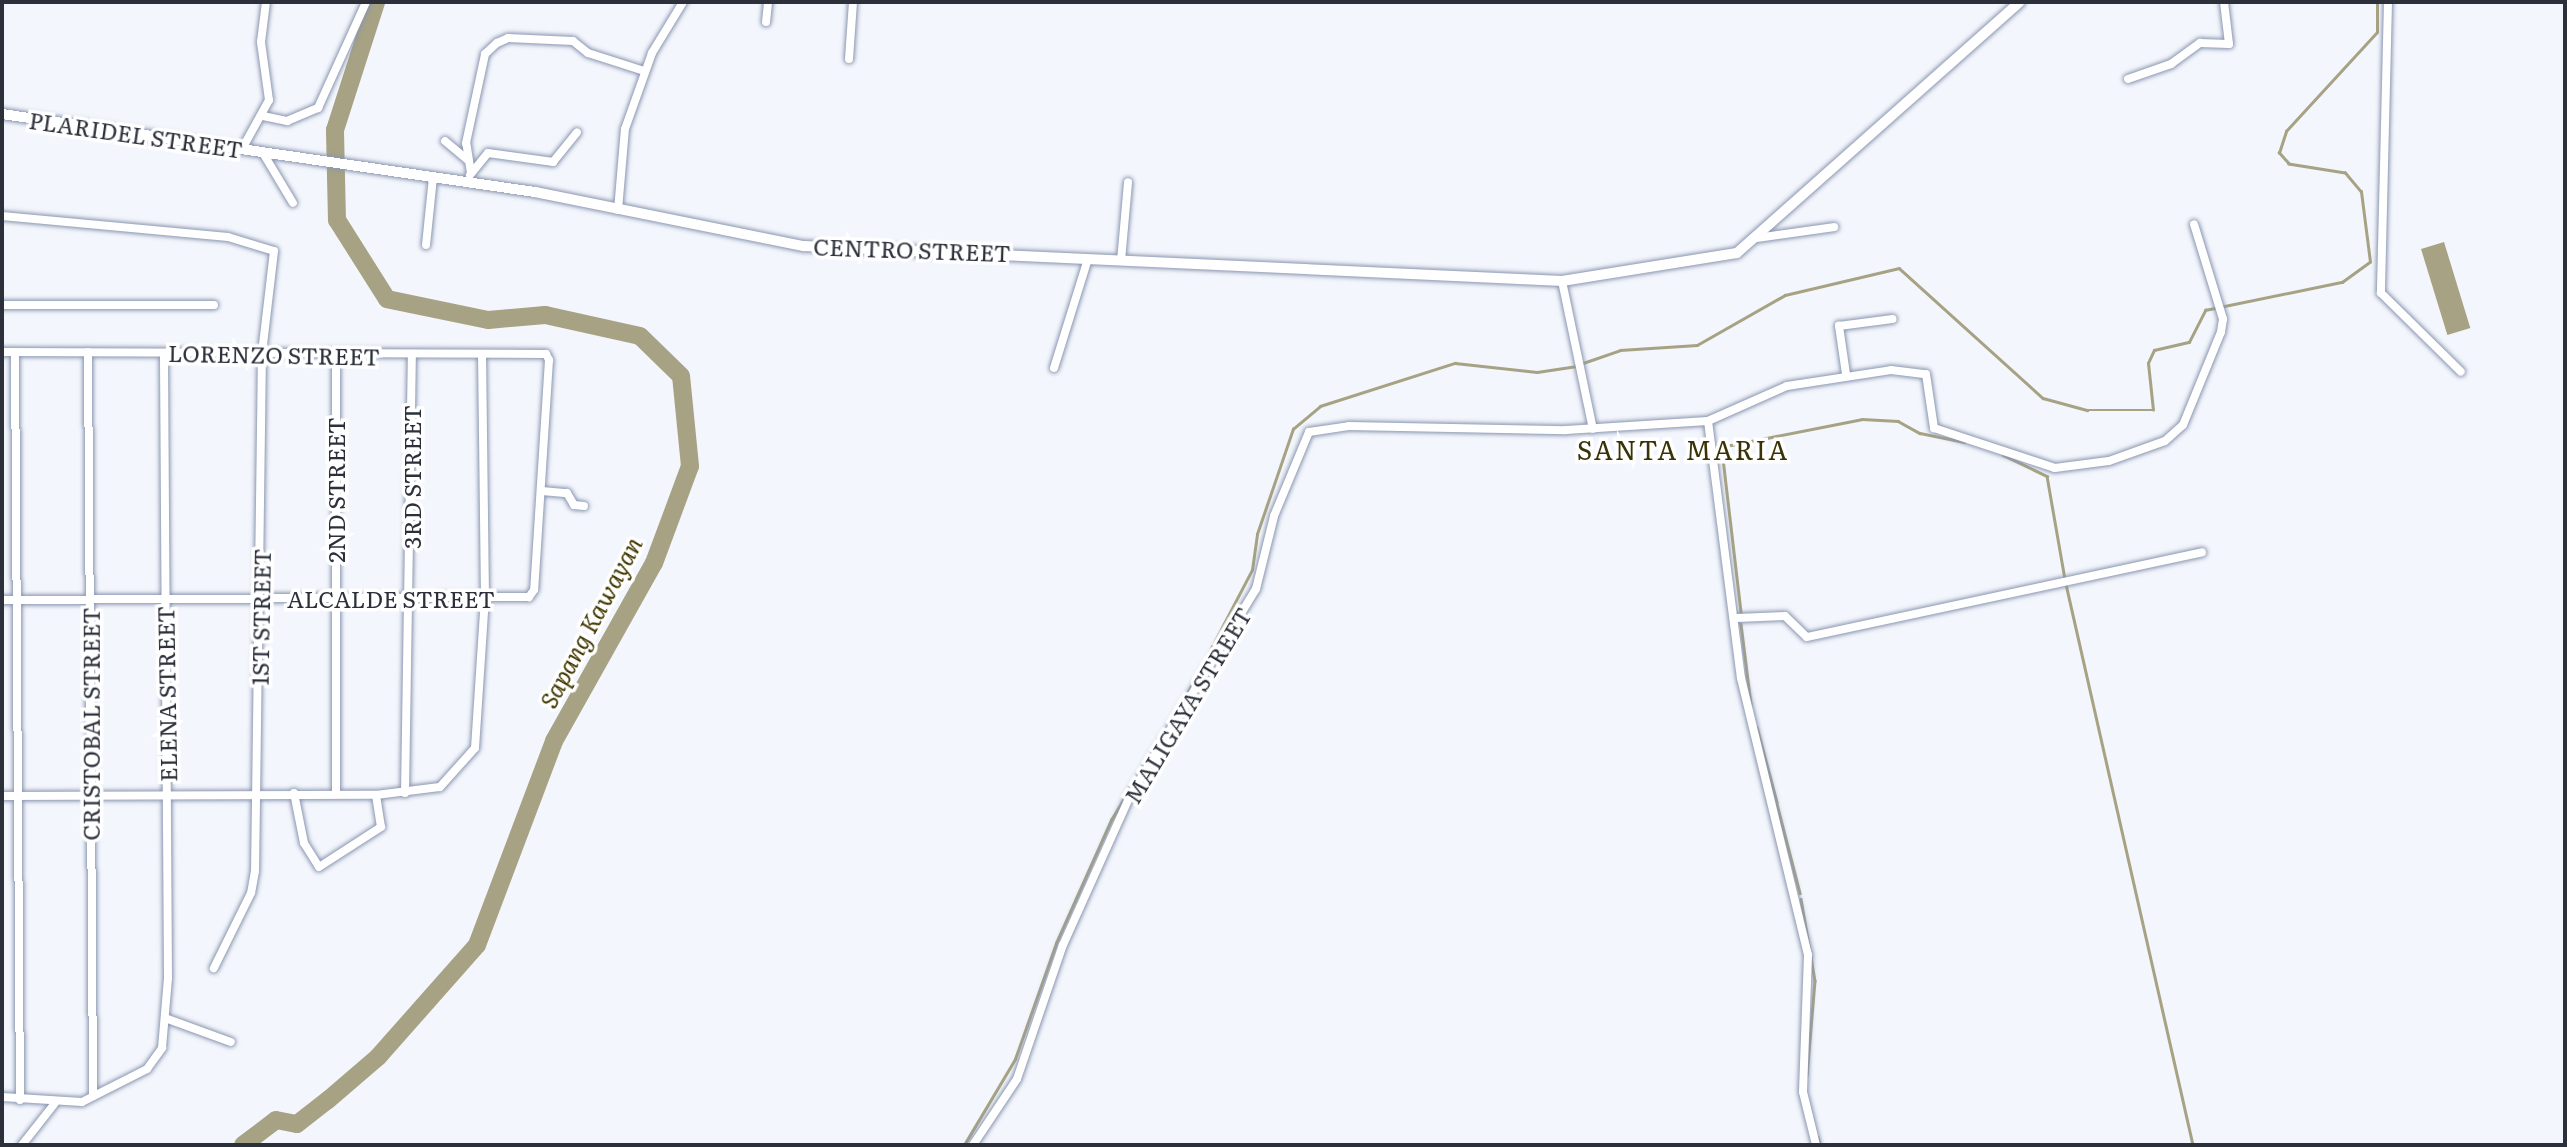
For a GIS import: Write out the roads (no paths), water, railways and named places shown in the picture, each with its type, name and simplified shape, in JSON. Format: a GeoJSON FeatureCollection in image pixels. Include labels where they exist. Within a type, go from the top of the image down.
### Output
{"type":"FeatureCollection","features":[{"type":"Feature","properties":{"kind":"street"},"geometry":{"type":"LineString","coordinates":[[242,149],[263,116],[269,100],[261,42],[266,2]]}},
{"type":"Feature","properties":{"kind":"street"},"geometry":{"type":"LineString","coordinates":[[263,116],[287,121],[318,108],[366,2]]}},
{"type":"Feature","properties":{"kind":"street"},"geometry":{"type":"LineString","coordinates":[[618,210],[625,129],[644,71],[683,2]]}},
{"type":"Feature","properties":{"kind":"street"},"geometry":{"type":"LineString","coordinates":[[766,22],[768,2]]}},
{"type":"Feature","properties":{"kind":"street"},"geometry":{"type":"LineString","coordinates":[[849,59],[853,2]]}},
{"type":"Feature","properties":{"kind":"street","name":"CENTRO STREET"},"geometry":{"type":"LineString","coordinates":[[266,153],[432,177],[469,178],[804,246],[1562,281],[1719,261],[1757,238],[2020,2]]}},
{"type":"Feature","properties":{"kind":"street"},"geometry":{"type":"LineString","coordinates":[[2128,79],[2171,64],[2200,44],[2229,44],[2224,2]]}},
{"type":"Feature","properties":{"kind":"street"},"geometry":{"type":"LineString","coordinates":[[2388,2],[2381,293],[2461,372]]}},
{"type":"Feature","properties":{"kind":"street"},"geometry":{"type":"LineString","coordinates":[[469,178],[468,160],[485,54],[508,38],[573,41],[644,71]]}},
{"type":"Feature","properties":{"kind":"street","name":"PLARIDEL STREET"},"geometry":{"type":"LineString","coordinates":[[2,114],[266,153]]}},
{"type":"Feature","properties":{"kind":"street"},"geometry":{"type":"LineString","coordinates":[[469,178],[488,153],[553,162],[577,132]]}},
{"type":"Feature","properties":{"kind":"street"},"geometry":{"type":"LineString","coordinates":[[445,141],[468,160]]}},
{"type":"Feature","properties":{"kind":"street"},"geometry":{"type":"LineString","coordinates":[[266,153],[293,202]]}},
{"type":"Feature","properties":{"kind":"street"},"geometry":{"type":"LineString","coordinates":[[426,244],[432,177]]}},
{"type":"Feature","properties":{"kind":"street"},"geometry":{"type":"LineString","coordinates":[[1121,261],[1128,182]]}},
{"type":"Feature","properties":{"kind":"street","name":"1ST STREET"},"geometry":{"type":"LineString","coordinates":[[2,216],[228,237],[258,242],[275,257],[262,353],[258,793],[251,893],[214,968]]}},
{"type":"Feature","properties":{"kind":"street"},"geometry":{"type":"LineString","coordinates":[[1816,1145],[1803,1092],[1808,955],[1750,725],[1708,421],[1778,389],[1846,374],[1923,372],[1934,428],[2048,467],[2073,468],[2151,448],[2176,433],[2217,344],[2222,314],[2194,224]]}},
{"type":"Feature","properties":{"kind":"street"},"geometry":{"type":"LineString","coordinates":[[1757,238],[1834,227]]}},
{"type":"Feature","properties":{"kind":"street"},"geometry":{"type":"LineString","coordinates":[[1054,368],[1088,259]]}},
{"type":"Feature","properties":{"kind":"street"},"geometry":{"type":"LineString","coordinates":[[1562,281],[1593,429]]}},
{"type":"Feature","properties":{"kind":"street"},"geometry":{"type":"LineString","coordinates":[[2,305],[214,305]]}},
{"type":"Feature","properties":{"kind":"street"},"geometry":{"type":"LineString","coordinates":[[1846,374],[1839,326],[1893,319]]}},
{"type":"Feature","properties":{"kind":"street","name":"LORENZO STREET"},"geometry":{"type":"LineString","coordinates":[[2,352],[412,356],[546,354],[542,491]]}},
{"type":"Feature","properties":{"kind":"street"},"geometry":{"type":"LineString","coordinates":[[15,352],[14,600],[19,796],[20,1100]]}},
{"type":"Feature","properties":{"kind":"street","name":"CRISTOBAL STREET"},"geometry":{"type":"LineString","coordinates":[[88,352],[93,1096]]}},
{"type":"Feature","properties":{"kind":"street","name":"ELENA STREET"},"geometry":{"type":"LineString","coordinates":[[2,1097],[55,1103],[93,1096],[147,1069],[163,1036],[167,793],[164,353]]}},
{"type":"Feature","properties":{"kind":"street","name":"2ND STREET"},"geometry":{"type":"LineString","coordinates":[[336,355],[336,793]]}},
{"type":"Feature","properties":{"kind":"street"},"geometry":{"type":"LineString","coordinates":[[2,796],[90,793],[376,795],[432,792],[473,757],[485,597],[482,355]]}},
{"type":"Feature","properties":{"kind":"street","name":"3RD STREET"},"geometry":{"type":"LineString","coordinates":[[405,793],[411,598],[412,356]]}},
{"type":"Feature","properties":{"kind":"street","name":"MALIGAYA STREET"},"geometry":{"type":"LineString","coordinates":[[973,1145],[1017,1079],[1063,945],[1130,796],[1256,589],[1269,529],[1304,436],[1349,426],[1593,429],[1708,421]]}},
{"type":"Feature","properties":{"kind":"street"},"geometry":{"type":"LineString","coordinates":[[542,491],[568,493],[575,505],[584,506]]}},
{"type":"Feature","properties":{"kind":"street","name":"ALCALDE STREET"},"geometry":{"type":"LineString","coordinates":[[2,600],[529,597],[542,491]]}},
{"type":"Feature","properties":{"kind":"street"},"geometry":{"type":"LineString","coordinates":[[1736,618],[1785,616],[1807,637],[2203,552]]}},
{"type":"Feature","properties":{"kind":"street"},"geometry":{"type":"LineString","coordinates":[[294,793],[304,843],[319,867],[381,827],[376,795]]}},
{"type":"Feature","properties":{"kind":"street"},"geometry":{"type":"LineString","coordinates":[[165,1018],[231,1042]]}},
{"type":"Feature","properties":{"kind":"street"},"geometry":{"type":"LineString","coordinates":[[22,1145],[55,1103]]}},
{"type":"Feature","properties":{"kind":"waterway","name":"Sapang Kawayan"},"geometry":{"type":"LineString","coordinates":[[243,1145],[276,1120],[297,1124],[328,1100],[378,1057],[477,945],[554,741],[654,563],[690,466],[681,376],[640,336],[545,315],[488,320],[387,299],[337,220],[335,130],[376,2]]}},
{"type":"Feature","properties":{"kind":"waterway"},"geometry":{"type":"LineString","coordinates":[[1583,363],[1620,350],[1697,345],[1785,295],[1899,268],[2043,398],[2087,410],[2153,410],[2148,363],[2154,350],[2189,342],[2205,310],[2342,282],[2370,262],[2361,192],[2345,173],[2289,164],[2279,153],[2286,131],[2377,32],[2377,2]]}},
{"type":"Feature","properties":{"kind":"waterway"},"geometry":{"type":"LineString","coordinates":[[1186,696],[1252,570],[1257,534],[1293,429],[1320,406],[1455,363],[1537,372],[1577,366]]}},
{"type":"Feature","properties":{"kind":"waterway"},"geometry":{"type":"LineString","coordinates":[[1741,616],[1721,447],[1862,419],[1898,421],[1920,433],[1964,442]]}},
{"type":"Feature","properties":{"kind":"waterway"},"geometry":{"type":"LineString","coordinates":[[2003,455],[2047,476],[2065,579]]}},
{"type":"Feature","properties":{"kind":"waterway"},"geometry":{"type":"LineString","coordinates":[[2066,584],[2193,1145]]}},
{"type":"Feature","properties":{"kind":"waterway"},"geometry":{"type":"LineString","coordinates":[[1741,624],[1751,704]]}},
{"type":"Feature","properties":{"kind":"waterway"},"geometry":{"type":"LineString","coordinates":[[1757,727],[1777,802]]}},
{"type":"Feature","properties":{"kind":"waterway"},"geometry":{"type":"LineString","coordinates":[[964,1145],[1015,1059],[1056,943],[1111,820],[1161,738]]}},
{"type":"Feature","properties":{"kind":"waterway"},"geometry":{"type":"LineString","coordinates":[[1777,804],[1800,893]]}},
{"type":"Feature","properties":{"kind":"waterway"},"geometry":{"type":"LineString","coordinates":[[1801,899],[1815,981],[1807,1076]]}},
{"type":"Feature","properties":{"kind":"waterway"},"geometry":{"type":"LineString","coordinates":[[1818,1137],[1820,1145]]}},
{"type":"Feature","properties":{"kind":"district","name":"SANTA MARIA"},"geometry":{"type":"Point","coordinates":[1683,449]}}]}
